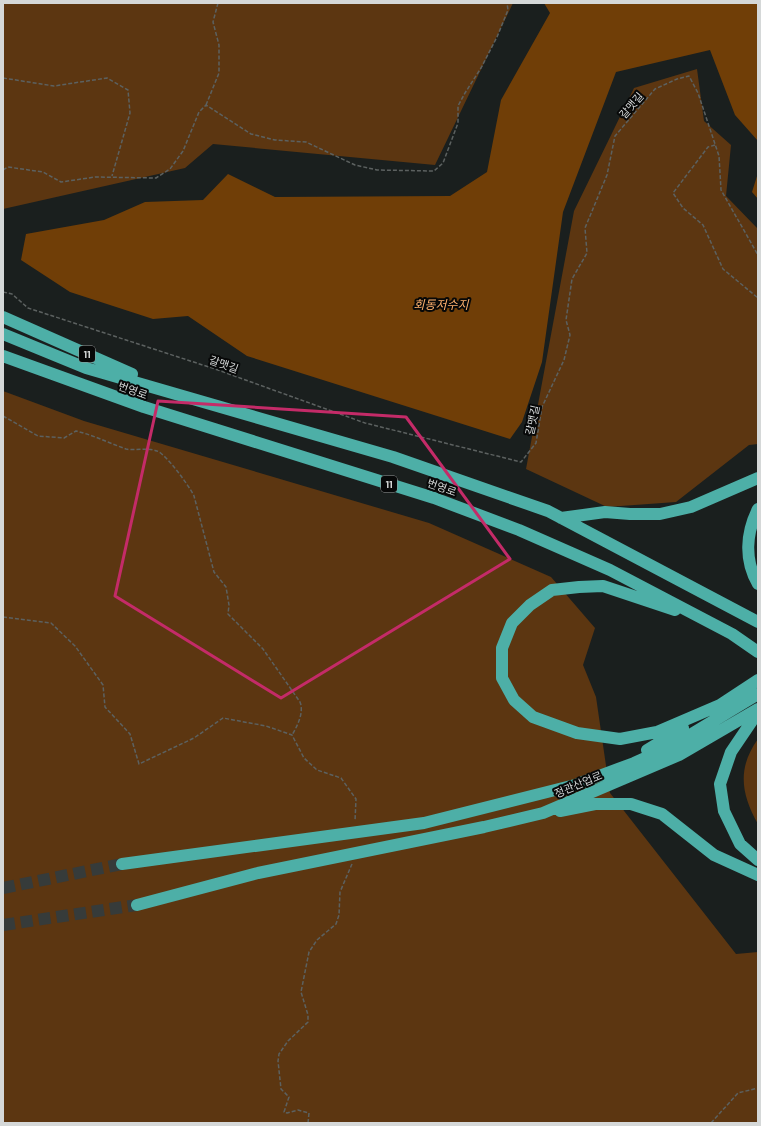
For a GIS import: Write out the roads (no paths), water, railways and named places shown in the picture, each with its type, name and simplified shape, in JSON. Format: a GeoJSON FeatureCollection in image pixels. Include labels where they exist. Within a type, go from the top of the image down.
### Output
{"type":"FeatureCollection","features":[{"type":"Feature","properties":{"kind":"highway","name":"번영로"},"geometry":{"type":"LineString","coordinates":[[3,318],[172,391]]}},
{"type":"Feature","properties":{"kind":"highway","name":"번영로"},"geometry":{"type":"LineString","coordinates":[[3,334],[86,368],[172,391],[393,457],[548,511],[758,622]]}},
{"type":"Feature","properties":{"kind":"highway","name":"번영로"},"geometry":{"type":"LineString","coordinates":[[3,356],[100,392]]}},
{"type":"Feature","properties":{"kind":"highway","name":"번영로"},"geometry":{"type":"LineString","coordinates":[[3,364],[100,392],[449,503],[519,530],[610,570],[732,634],[758,652]]}},
{"type":"Feature","properties":{"kind":"highway"},"geometry":{"type":"LineString","coordinates":[[561,518],[605,512],[660,514],[691,507],[758,478]]}},
{"type":"Feature","properties":{"kind":"highway"},"geometry":{"type":"LineString","coordinates":[[758,509],[749,532],[748,556],[758,584]]}},
{"type":"Feature","properties":{"kind":"highway"},"geometry":{"type":"LineString","coordinates":[[706,620],[603,586],[552,590],[530,605],[512,624],[502,648],[502,678],[514,700],[533,717],[577,733],[620,739],[657,732],[720,706]]}},
{"type":"Feature","properties":{"kind":"highway"},"geometry":{"type":"LineString","coordinates":[[610,772],[720,706],[758,680]]}},
{"type":"Feature","properties":{"kind":"highway","name":"정관산업로"},"geometry":{"type":"LineString","coordinates":[[122,864],[424,823],[575,786],[672,746],[758,694]]}},
{"type":"Feature","properties":{"kind":"highway"},"geometry":{"type":"LineString","coordinates":[[758,711],[730,752],[720,784],[724,811],[740,844],[758,860]]}},
{"type":"Feature","properties":{"kind":"highway","name":"정관산업로"},"geometry":{"type":"LineString","coordinates":[[137,905],[258,873],[484,827],[543,813],[679,755],[758,711]]}},
{"type":"Feature","properties":{"kind":"highway"},"geometry":{"type":"LineString","coordinates":[[543,813],[595,804],[631,804],[662,814],[714,854],[758,876]]}},
{"type":"Feature","properties":{"kind":"water","name":"회동저수지"},"geometry":{"type":"Polygon","coordinates":[[[544,3],[758,3],[758,141],[735,115],[710,50],[616,72],[563,212],[542,362],[522,422],[510,439],[247,356],[188,316],[153,319],[70,292],[21,260],[26,234],[104,220],[145,202],[203,200],[228,174],[275,197],[450,196],[487,172],[501,100],[550,13],[544,3]]]}},
{"type":"Feature","properties":{"kind":"water"},"geometry":{"type":"Polygon","coordinates":[[[758,173],[758,199],[752,192],[758,173]]]}},
{"type":"Feature","properties":{"kind":"tunnel"},"geometry":{"type":"LineString","coordinates":[[3,888],[122,864]]}},
{"type":"Feature","properties":{"kind":"tunnel"},"geometry":{"type":"LineString","coordinates":[[3,925],[137,905]]}}]}
